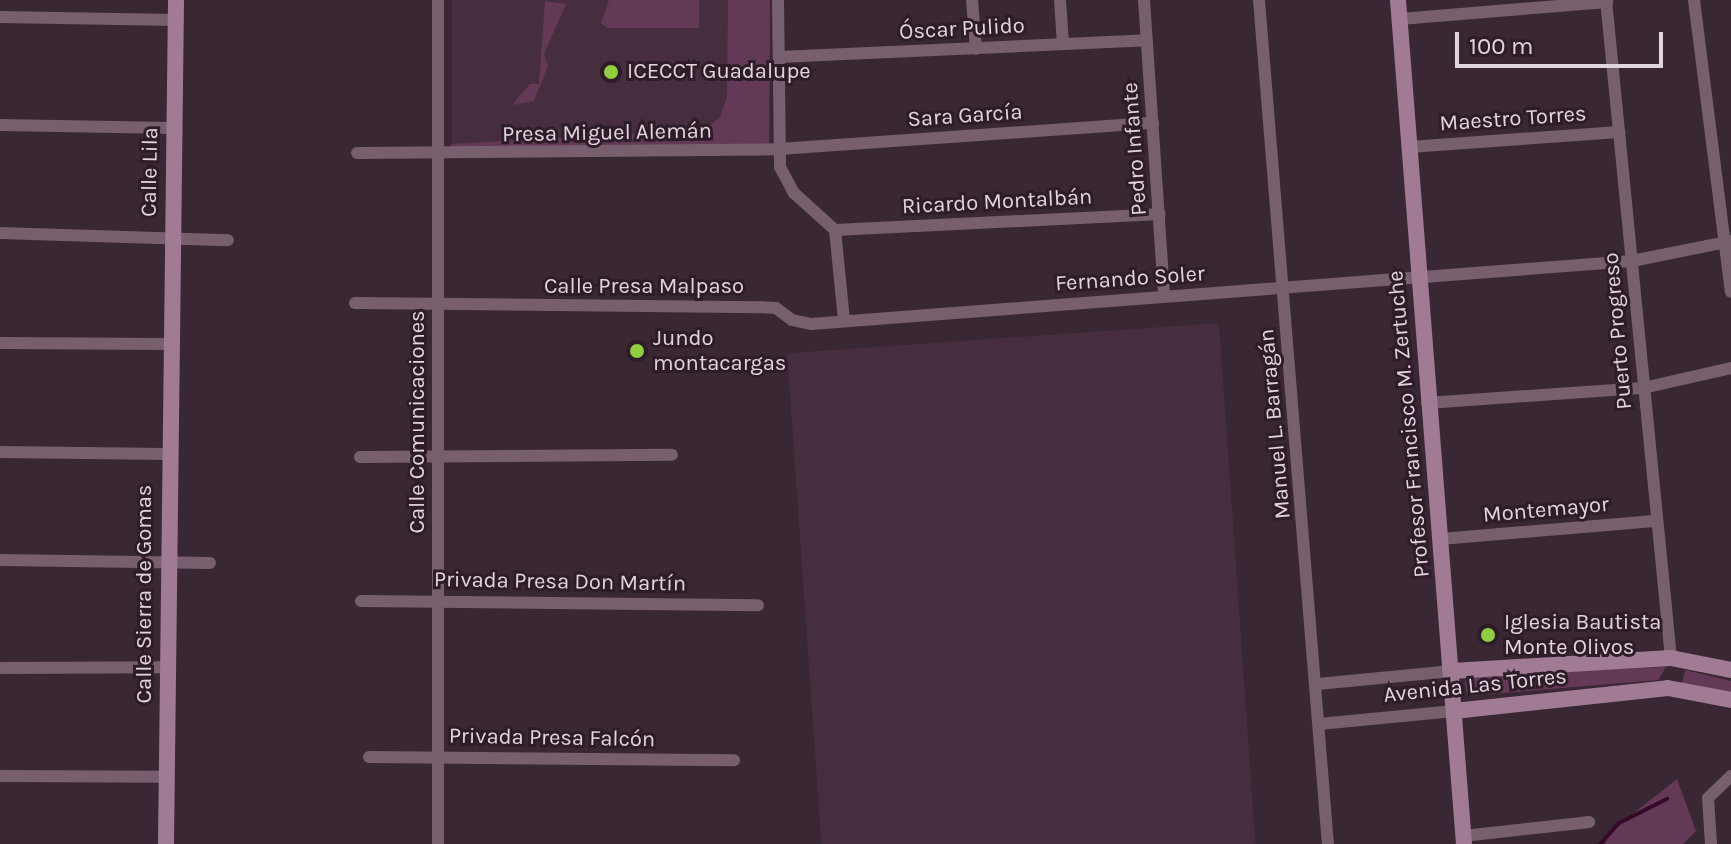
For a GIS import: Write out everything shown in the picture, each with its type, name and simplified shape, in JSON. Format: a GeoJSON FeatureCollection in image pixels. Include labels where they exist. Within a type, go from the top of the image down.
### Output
{"type":"FeatureCollection","features":[{"type":"Feature","properties":{"kind":"street","name":"Calle Lila"},"geometry":{"type":"LineString","coordinates":[[168,344],[176,0]]}},
{"type":"Feature","properties":{"kind":"street","name":"Calle Comunicaciones"},"geometry":{"type":"LineString","coordinates":[[438,0],[438,844]]}},
{"type":"Feature","properties":{"kind":"street"},"geometry":{"type":"LineString","coordinates":[[778,0],[779,149],[783,176],[794,193],[835,230],[844,320]]}},
{"type":"Feature","properties":{"kind":"street"},"geometry":{"type":"LineString","coordinates":[[972,0],[976,49]]}},
{"type":"Feature","properties":{"kind":"street"},"geometry":{"type":"LineString","coordinates":[[1060,0],[1063,44]]}},
{"type":"Feature","properties":{"kind":"street","name":"Pedro Infante"},"geometry":{"type":"LineString","coordinates":[[1144,0],[1164,296]]}},
{"type":"Feature","properties":{"kind":"street","name":"Manuel L. Barragán"},"geometry":{"type":"LineString","coordinates":[[1259,0],[1318,684],[1328,844]]}},
{"type":"Feature","properties":{"kind":"street","name":"Profesor Francisco M. Zertuche"},"geometry":{"type":"LineString","coordinates":[[1398,0],[1427,403],[1464,840]]}},
{"type":"Feature","properties":{"kind":"street"},"geometry":{"type":"LineString","coordinates":[[1694,0],[1728,242],[1731,292]]}},
{"type":"Feature","properties":{"kind":"street"},"geometry":{"type":"LineString","coordinates":[[1400,19],[1606,1]]}},
{"type":"Feature","properties":{"kind":"street","name":"Puerto Progreso"},"geometry":{"type":"LineString","coordinates":[[1606,1],[1654,521],[1671,658]]}},
{"type":"Feature","properties":{"kind":"street"},"geometry":{"type":"LineString","coordinates":[[0,17],[176,20]]}},
{"type":"Feature","properties":{"kind":"street","name":"Óscar Pulido"},"geometry":{"type":"LineString","coordinates":[[779,57],[1147,40]]}},
{"type":"Feature","properties":{"kind":"street","name":"Sara García"},"geometry":{"type":"LineString","coordinates":[[779,149],[1153,123]]}},
{"type":"Feature","properties":{"kind":"street"},"geometry":{"type":"LineString","coordinates":[[0,125],[173,128]]}},
{"type":"Feature","properties":{"kind":"street","name":"Maestro Torres"},"geometry":{"type":"LineString","coordinates":[[1409,147],[1619,132]]}},
{"type":"Feature","properties":{"kind":"street","name":"Presa Miguel Alemán"},"geometry":{"type":"LineString","coordinates":[[357,153],[436,156],[779,149]]}},
{"type":"Feature","properties":{"kind":"street","name":"Ricardo Montalbán"},"geometry":{"type":"LineString","coordinates":[[835,230],[1160,214]]}},
{"type":"Feature","properties":{"kind":"street"},"geometry":{"type":"LineString","coordinates":[[0,233],[171,235],[228,240]]}},
{"type":"Feature","properties":{"kind":"street","name":"Fernando Soler"},"geometry":{"type":"LineString","coordinates":[[844,320],[1632,261],[1728,242]]}},
{"type":"Feature","properties":{"kind":"street","name":"Calle Presa Malpaso"},"geometry":{"type":"LineString","coordinates":[[355,303],[438,307],[759,307],[781,310],[801,323],[844,320]]}},
{"type":"Feature","properties":{"kind":"street"},"geometry":{"type":"LineString","coordinates":[[0,343],[168,344]]}},
{"type":"Feature","properties":{"kind":"street","name":"Calle Sierra de Gomas"},"geometry":{"type":"LineString","coordinates":[[166,844],[168,344]]}},
{"type":"Feature","properties":{"kind":"street"},"geometry":{"type":"LineString","coordinates":[[1427,403],[1643,388],[1731,368]]}},
{"type":"Feature","properties":{"kind":"street"},"geometry":{"type":"LineString","coordinates":[[0,452],[167,454]]}},
{"type":"Feature","properties":{"kind":"street"},"geometry":{"type":"LineString","coordinates":[[360,457],[672,455]]}},
{"type":"Feature","properties":{"kind":"street","name":"Montemayor"},"geometry":{"type":"LineString","coordinates":[[1440,539],[1654,521]]}},
{"type":"Feature","properties":{"kind":"street"},"geometry":{"type":"LineString","coordinates":[[0,560],[210,563]]}},
{"type":"Feature","properties":{"kind":"street","name":"Privada Presa Don Martín"},"geometry":{"type":"LineString","coordinates":[[361,601],[758,605]]}},
{"type":"Feature","properties":{"kind":"street","name":"Avenida Las Torres"},"geometry":{"type":"LineString","coordinates":[[1318,684],[1452,671],[1671,658],[1731,670]]}},
{"type":"Feature","properties":{"kind":"street"},"geometry":{"type":"LineString","coordinates":[[0,668],[166,667]]}},
{"type":"Feature","properties":{"kind":"street","name":"Avenida Las Torres"},"geometry":{"type":"LineString","coordinates":[[1319,724],[1668,688],[1731,700]]}},
{"type":"Feature","properties":{"kind":"street","name":"Privada Presa Falcón"},"geometry":{"type":"LineString","coordinates":[[369,757],[734,760]]}},
{"type":"Feature","properties":{"kind":"street"},"geometry":{"type":"LineString","coordinates":[[0,776],[166,777]]}},
{"type":"Feature","properties":{"kind":"street"},"geometry":{"type":"LineString","coordinates":[[1711,844],[1710,792],[1731,776]]}},
{"type":"Feature","properties":{"kind":"street"},"geometry":{"type":"LineString","coordinates":[[1464,840],[1589,822]]}},
{"type":"Feature","properties":{"kind":"shaded area","name":"ICECCT Guadalupe"},"geometry":{"type":"Polygon","coordinates":[[[452,0],[770,0],[770,150],[452,150],[452,0]]]}},
{"type":"Feature","properties":{"kind":"shaded area"},"geometry":{"type":"Polygon","coordinates":[[[609,0],[699,0],[699,28],[607,28],[601,23],[609,0]]]}},
{"type":"Feature","properties":{"kind":"shaded area"},"geometry":{"type":"Polygon","coordinates":[[[728,0],[770,0],[769,146],[451,150],[451,144],[704,130],[720,117],[727,97],[728,0]]]}},
{"type":"Feature","properties":{"kind":"shaded area"},"geometry":{"type":"Polygon","coordinates":[[[545,1],[566,4],[544,54],[548,66],[534,101],[512,105],[530,84],[539,84],[545,1]]]}},
{"type":"Feature","properties":{"kind":"shaded area"},"geometry":{"type":"Polygon","coordinates":[[[1219,323],[1255,844],[821,844],[787,353],[1219,323]]]}},
{"type":"Feature","properties":{"kind":"shaded area"},"geometry":{"type":"Polygon","coordinates":[[[1666,667],[1658,680],[1469,696],[1465,681],[1474,675],[1666,667]]]}},
{"type":"Feature","properties":{"kind":"shaded area"},"geometry":{"type":"Polygon","coordinates":[[[1685,670],[1731,681],[1731,695],[1682,685],[1685,670]]]}},
{"type":"Feature","properties":{"kind":"shaded area"},"geometry":{"type":"Polygon","coordinates":[[[1677,779],[1696,831],[1683,844],[1605,844],[1612,830],[1677,779]]]}},
{"type":"Feature","properties":{"kind":"waterway"},"geometry":{"type":"LineString","coordinates":[[1600,844],[1619,823],[1667,799]]}},
{"type":"Feature","properties":{"kind":"place","name":"ICECCT Guadalupe"},"geometry":{"type":"Point","coordinates":[611,72]}},
{"type":"Feature","properties":{"kind":"place","name":"Jundo montacargas"},"geometry":{"type":"Point","coordinates":[637,351]}},
{"type":"Feature","properties":{"kind":"place","name":"Iglesia Bautista Monte Olivos"},"geometry":{"type":"Point","coordinates":[1488,635]}}]}
